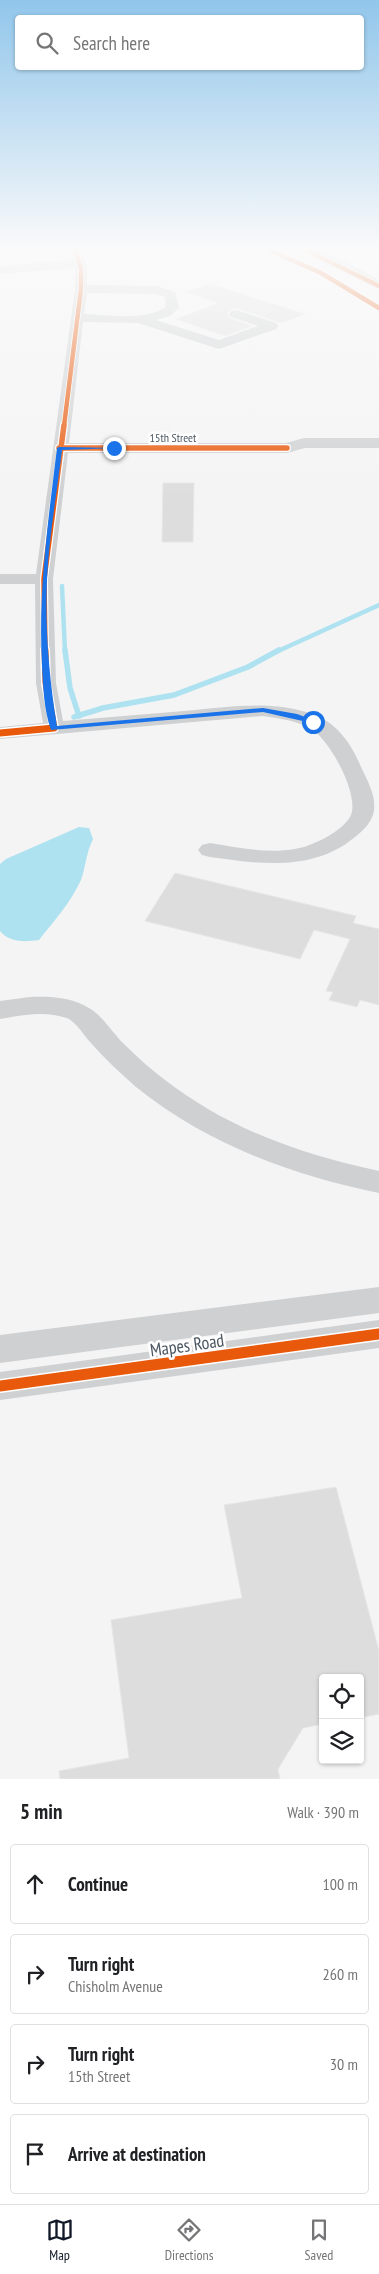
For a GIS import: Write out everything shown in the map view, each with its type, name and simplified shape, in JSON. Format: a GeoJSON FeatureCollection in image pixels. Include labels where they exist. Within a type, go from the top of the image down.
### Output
{"type":"FeatureCollection","features":[{"type":"Feature","properties":{"kind":"street"},"geometry":{"type":"LineString","coordinates":[[54,728],[46,674],[44,579],[59,448],[76,332]]}},
{"type":"Feature","properties":{"kind":"street"},"geometry":{"type":"LineString","coordinates":[[180,332],[219,345],[255,332]]}},
{"type":"Feature","properties":{"kind":"street","name":"15th Street"},"geometry":{"type":"LineString","coordinates":[[59,448],[287,448],[304,443],[379,443]]}},
{"type":"Feature","properties":{"kind":"street"},"geometry":{"type":"LineString","coordinates":[[0,579],[44,579]]}},
{"type":"Feature","properties":{"kind":"street"},"geometry":{"type":"LineString","coordinates":[[0,733],[263,710],[297,716],[313,722],[327,730],[338,740],[345,752],[364,805],[362,816],[339,841],[316,851],[292,856],[262,857],[210,850]]}},
{"type":"Feature","properties":{"kind":"street"},"geometry":{"type":"LineString","coordinates":[[0,1010],[57,1006],[80,1014],[131,1068],[178,1103],[212,1124],[283,1156],[343,1174],[379,1182]]}},
{"type":"Feature","properties":{"kind":"street","name":"Mapes Road"},"geometry":{"type":"LineString","coordinates":[[0,1349],[379,1300]]}},
{"type":"Feature","properties":{"kind":"street","name":"Mapes Road"},"geometry":{"type":"LineString","coordinates":[[0,1386],[379,1334]]}},
{"type":"Feature","properties":{"kind":"water"},"geometry":{"type":"Polygon","coordinates":[[[79,827],[89,828],[93,839],[81,880],[67,904],[39,940],[18,941],[8,938],[0,931],[0,864],[6,859],[79,827]]]}},
{"type":"Feature","properties":{"kind":"building"},"geometry":{"type":"Polygon","coordinates":[[[214,332],[236,332],[225,336],[214,332]]]}},
{"type":"Feature","properties":{"kind":"building"},"geometry":{"type":"Polygon","coordinates":[[[163,483],[194,483],[193,542],[162,542],[163,483]]]}},
{"type":"Feature","properties":{"kind":"building"},"geometry":{"type":"Polygon","coordinates":[[[175,873],[356,916],[353,923],[379,929],[379,1005],[360,1000],[357,1007],[329,1000],[333,992],[326,991],[350,939],[314,930],[300,959],[145,921],[175,873]]]}},
{"type":"Feature","properties":{"kind":"building"},"geometry":{"type":"Polygon","coordinates":[[[336,1487],[379,1651],[379,1714],[364,1717],[364,1674],[319,1674],[319,1725],[303,1728],[278,1769],[280,1779],[60,1779],[59,1771],[129,1758],[111,1620],[242,1598],[224,1505],[336,1487]]]}},
{"type":"Feature","properties":{"kind":"waterway"},"geometry":{"type":"LineString","coordinates":[[62,586],[65,652]]}},
{"type":"Feature","properties":{"kind":"waterway"},"geometry":{"type":"LineString","coordinates":[[276,652],[379,605]]}},
{"type":"Feature","properties":{"kind":"waterway"},"geometry":{"type":"LineString","coordinates":[[65,650],[70,688],[79,715]]}},
{"type":"Feature","properties":{"kind":"waterway"},"geometry":{"type":"LineString","coordinates":[[79,715],[103,708],[174,695],[248,667],[279,650]]}},
{"type":"Feature","properties":{"kind":"waterway"},"geometry":{"type":"LineString","coordinates":[[74,717],[79,715]]}},
{"type":"Feature","properties":{"kind":"cycle path"},"geometry":{"type":"LineString","coordinates":[[0,733],[54,728],[46,683],[44,579],[76,332]]}},
{"type":"Feature","properties":{"kind":"cycle path"},"geometry":{"type":"LineString","coordinates":[[59,448],[287,448]]}},
{"type":"Feature","properties":{"kind":"cycle path"},"geometry":{"type":"LineString","coordinates":[[0,1386],[379,1334]]}},
{"type":"Feature","properties":{"kind":"route"},"geometry":{"type":"LineString","coordinates":[[114,448],[59,448],[44,579],[46,683],[54,728],[263,710],[297,716],[313,722]]}}]}
